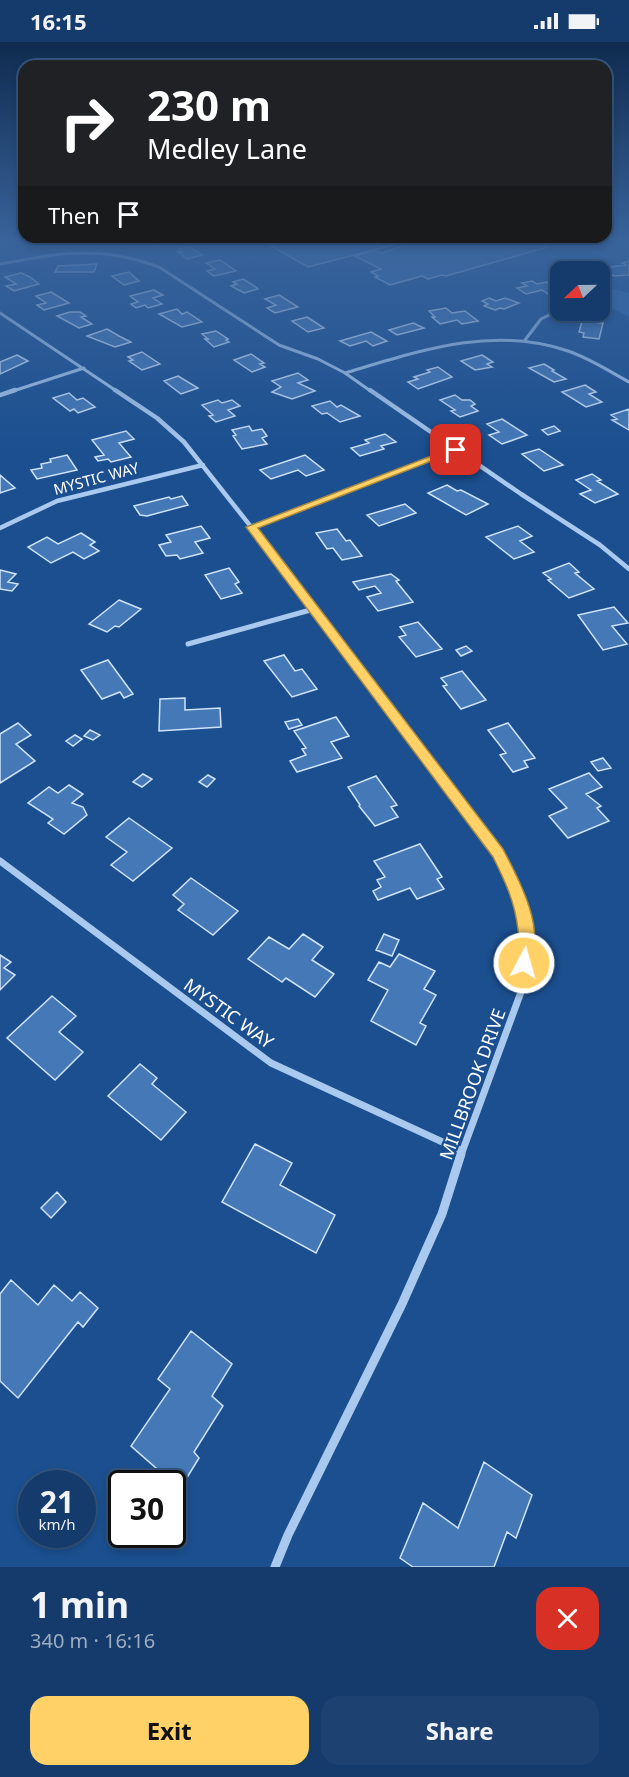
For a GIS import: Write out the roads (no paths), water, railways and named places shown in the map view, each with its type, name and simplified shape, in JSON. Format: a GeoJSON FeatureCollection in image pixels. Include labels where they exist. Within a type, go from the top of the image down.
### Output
{"type":"FeatureCollection","features":[{"type":"Feature","properties":{"kind":"street"},"geometry":{"type":"LineString","coordinates":[[227,311],[279,345],[318,359],[345,374],[600,545],[629,569]]}},
{"type":"Feature","properties":{"kind":"street","name":"MILLBROOK DRIVE"},"geometry":{"type":"LineString","coordinates":[[0,313],[157,418],[184,442],[314,609],[498,853],[519,894],[527,933],[521,992],[434,1234],[274,1567]]}},
{"type":"Feature","properties":{"kind":"street"},"geometry":{"type":"LineString","coordinates":[[525,340],[541,319],[550,314]]}},
{"type":"Feature","properties":{"kind":"street"},"geometry":{"type":"LineString","coordinates":[[345,374],[465,340],[487,338],[525,340],[567,351],[629,382]]}},
{"type":"Feature","properties":{"kind":"street"},"geometry":{"type":"LineString","coordinates":[[0,395],[84,368]]}},
{"type":"Feature","properties":{"kind":"street"},"geometry":{"type":"LineString","coordinates":[[251,527],[456,450]]}},
{"type":"Feature","properties":{"kind":"street","name":"MYSTIC WAY"},"geometry":{"type":"LineString","coordinates":[[0,528],[57,501],[203,465]]}},
{"type":"Feature","properties":{"kind":"street"},"geometry":{"type":"LineString","coordinates":[[188,644],[314,609]]}},
{"type":"Feature","properties":{"kind":"street","name":"MYSTIC WAY"},"geometry":{"type":"LineString","coordinates":[[0,861],[271,1063],[462,1151]]}}]}
